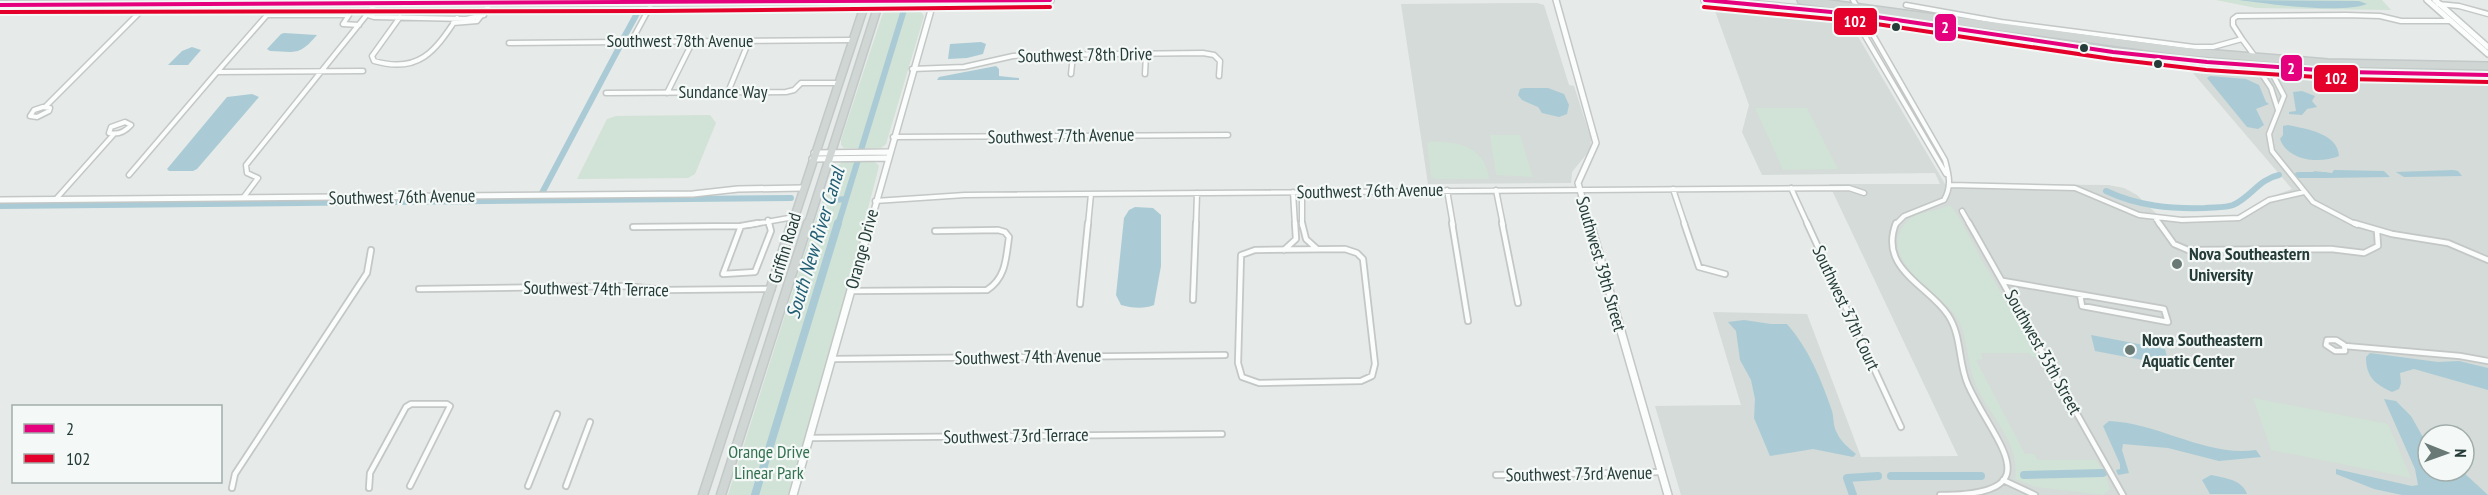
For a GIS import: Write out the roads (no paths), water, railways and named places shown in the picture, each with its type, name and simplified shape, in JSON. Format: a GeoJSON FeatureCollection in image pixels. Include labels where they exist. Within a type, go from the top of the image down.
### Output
{"type":"FeatureCollection","features":[{"type":"Feature","properties":{"kind":"main road"},"geometry":{"type":"LineString","coordinates":[[0,3],[53,0]]}},
{"type":"Feature","properties":{"kind":"main road"},"geometry":{"type":"LineString","coordinates":[[0,3],[148,4],[206,0]]}},
{"type":"Feature","properties":{"kind":"main road"},"geometry":{"type":"LineString","coordinates":[[243,3],[254,0]]}},
{"type":"Feature","properties":{"kind":"main road"},"geometry":{"type":"LineString","coordinates":[[308,3],[318,0]]}},
{"type":"Feature","properties":{"kind":"main road"},"geometry":{"type":"LineString","coordinates":[[655,3],[676,0]]}},
{"type":"Feature","properties":{"kind":"main road"},"geometry":{"type":"LineString","coordinates":[[160,3],[495,1],[933,3],[1050,0]]}},
{"type":"Feature","properties":{"kind":"main road"},"geometry":{"type":"LineString","coordinates":[[1705,0],[1781,5],[2114,52],[2262,68],[2361,73],[2488,75]]}},
{"type":"Feature","properties":{"kind":"main road"},"geometry":{"type":"LineString","coordinates":[[1801,0],[1850,3],[2119,44],[2255,58],[2339,63],[2488,66]]}},
{"type":"Feature","properties":{"kind":"main road","name":"Griffin Road"},"geometry":{"type":"LineString","coordinates":[[703,495],[777,274],[837,83],[866,1]]}},
{"type":"Feature","properties":{"kind":"main road","name":"Griffin Road"},"geometry":{"type":"LineString","coordinates":[[721,495],[880,1]]}},
{"type":"Feature","properties":{"kind":"main road"},"geometry":{"type":"LineString","coordinates":[[2042,42],[2052,38],[2098,45],[2119,44]]}},
{"type":"Feature","properties":{"kind":"main road"},"geometry":{"type":"LineString","coordinates":[[777,274],[783,281],[789,283]]}},
{"type":"Feature","properties":{"kind":"main road"},"geometry":{"type":"LineString","coordinates":[[772,289],[778,292],[783,302]]}},
{"type":"Feature","properties":{"kind":"street","name":"Southwest 39th Street"},"geometry":{"type":"LineString","coordinates":[[1556,0],[1596,143],[1594,152],[1581,173],[1578,183],[1668,495]]}},
{"type":"Feature","properties":{"kind":"street"},"geometry":{"type":"LineString","coordinates":[[453,23],[478,21],[495,1]]}},
{"type":"Feature","properties":{"kind":"street"},"geometry":{"type":"LineString","coordinates":[[2431,1],[2488,14]]}},
{"type":"Feature","properties":{"kind":"street"},"geometry":{"type":"LineString","coordinates":[[2431,1],[2449,21],[2488,54]]}},
{"type":"Feature","properties":{"kind":"street"},"geometry":{"type":"LineString","coordinates":[[243,198],[258,178],[247,173],[246,165],[359,23],[382,2]]}},
{"type":"Feature","properties":{"kind":"street"},"geometry":{"type":"LineString","coordinates":[[631,42],[655,3]]}},
{"type":"Feature","properties":{"kind":"street","name":"Orange Drive"},"geometry":{"type":"LineString","coordinates":[[793,495],[887,155],[933,3]]}},
{"type":"Feature","properties":{"kind":"street"},"geometry":{"type":"LineString","coordinates":[[1850,3],[1852,14],[1950,185]]}},
{"type":"Feature","properties":{"kind":"street"},"geometry":{"type":"LineString","coordinates":[[1850,3],[1862,15],[1945,160],[1950,185],[1940,204],[1914,210],[1901,218],[1892,237],[1893,252],[1906,275],[1939,304],[1952,322],[1967,384],[2007,456],[2008,464],[2003,480],[1994,488],[1982,493],[1940,495]]}},
{"type":"Feature","properties":{"kind":"street"},"geometry":{"type":"LineString","coordinates":[[46,106],[148,4]]}},
{"type":"Feature","properties":{"kind":"street"},"geometry":{"type":"LineString","coordinates":[[2440,4],[2488,47]]}},
{"type":"Feature","properties":{"kind":"street"},"geometry":{"type":"LineString","coordinates":[[1906,5],[2023,25],[2194,47],[2213,47],[2242,39]]}},
{"type":"Feature","properties":{"kind":"street"},"geometry":{"type":"LineString","coordinates":[[129,175],[267,15],[349,15],[343,24],[359,23]]}},
{"type":"Feature","properties":{"kind":"street"},"geometry":{"type":"LineString","coordinates":[[367,15],[457,18],[484,15]]}},
{"type":"Feature","properties":{"kind":"street"},"geometry":{"type":"LineString","coordinates":[[2278,110],[2283,102],[2282,91],[2272,74],[2262,68],[2233,25],[2233,19],[2236,16],[2353,15],[2380,16],[2401,21],[2458,21]]}},
{"type":"Feature","properties":{"kind":"street"},"geometry":{"type":"LineString","coordinates":[[400,17],[372,56],[374,61],[413,63],[424,59],[432,54],[457,18]]}},
{"type":"Feature","properties":{"kind":"street"},"geometry":{"type":"LineString","coordinates":[[457,18],[464,21]]}},
{"type":"Feature","properties":{"kind":"street","name":"Southwest 78th Avenue"},"geometry":{"type":"LineString","coordinates":[[508,43],[852,40]]}},
{"type":"Feature","properties":{"kind":"street"},"geometry":{"type":"LineString","coordinates":[[667,93],[693,41]]}},
{"type":"Feature","properties":{"kind":"street"},"geometry":{"type":"LineString","coordinates":[[728,92],[749,41]]}},
{"type":"Feature","properties":{"kind":"street","name":"Southwest 78th Drive"},"geometry":{"type":"LineString","coordinates":[[912,69],[964,67],[1013,56],[1203,53],[1214,55],[1220,61],[1220,76]]}},
{"type":"Feature","properties":{"kind":"street"},"geometry":{"type":"LineString","coordinates":[[1145,74],[1146,54]]}},
{"type":"Feature","properties":{"kind":"street"},"geometry":{"type":"LineString","coordinates":[[1071,74],[1073,55]]}},
{"type":"Feature","properties":{"kind":"street"},"geometry":{"type":"LineString","coordinates":[[2262,68],[2261,73],[2271,88],[2278,110],[2278,116],[2269,135],[2272,151],[2304,192],[2325,210],[2377,231],[2448,243],[2488,260]]}},
{"type":"Feature","properties":{"kind":"street"},"geometry":{"type":"LineString","coordinates":[[217,72],[363,71]]}},
{"type":"Feature","properties":{"kind":"street","name":"Sundance Way"},"geometry":{"type":"LineString","coordinates":[[606,93],[790,92],[801,83],[837,83]]}},
{"type":"Feature","properties":{"kind":"street"},"geometry":{"type":"LineString","coordinates":[[56,199],[114,134],[129,129],[130,123],[121,122],[114,125],[108,131],[114,134]]}},
{"type":"Feature","properties":{"kind":"street","name":"Southwest 77th Avenue"},"geometry":{"type":"LineString","coordinates":[[893,137],[1228,135]]}},
{"type":"Feature","properties":{"kind":"street"},"geometry":{"type":"LineString","coordinates":[[813,156],[887,155]]}},
{"type":"Feature","properties":{"kind":"street"},"geometry":{"type":"LineString","coordinates":[[1950,185],[2075,188],[2126,211],[2156,219],[2239,218],[2249,215],[2270,200],[2287,194],[2304,192]]}},
{"type":"Feature","properties":{"kind":"street","name":"Southwest 76th Avenue"},"geometry":{"type":"LineString","coordinates":[[0,200],[693,194],[738,189],[803,188]]}},
{"type":"Feature","properties":{"kind":"street","name":"Southwest 37th Court"},"geometry":{"type":"LineString","coordinates":[[1791,188],[1902,428]]}},
{"type":"Feature","properties":{"kind":"street","name":"Southwest 76th Avenue"},"geometry":{"type":"LineString","coordinates":[[875,201],[954,196],[1448,190],[1850,188],[1864,193]]}},
{"type":"Feature","properties":{"kind":"street"},"geometry":{"type":"LineString","coordinates":[[1673,189],[1699,267],[1725,274]]}},
{"type":"Feature","properties":{"kind":"street"},"geometry":{"type":"LineString","coordinates":[[1448,190],[1468,321]]}},
{"type":"Feature","properties":{"kind":"street"},"geometry":{"type":"LineString","coordinates":[[1496,190],[1518,303]]}},
{"type":"Feature","properties":{"kind":"street"},"geometry":{"type":"LineString","coordinates":[[1283,250],[1294,243],[1296,238],[1293,192]]}},
{"type":"Feature","properties":{"kind":"street"},"geometry":{"type":"LineString","coordinates":[[1302,192],[1304,238],[1310,246],[1319,249]]}},
{"type":"Feature","properties":{"kind":"street"},"geometry":{"type":"LineString","coordinates":[[1080,304],[1091,194]]}},
{"type":"Feature","properties":{"kind":"street"},"geometry":{"type":"LineString","coordinates":[[1193,300],[1197,194]]}},
{"type":"Feature","properties":{"kind":"street","name":"Southwest 35th Street"},"geometry":{"type":"LineString","coordinates":[[1962,211],[2123,495]]}},
{"type":"Feature","properties":{"kind":"street"},"geometry":{"type":"LineString","coordinates":[[633,227],[741,226],[794,217]]}},
{"type":"Feature","properties":{"kind":"street"},"geometry":{"type":"LineString","coordinates":[[2156,219],[2174,244],[2180,248],[2192,250],[2331,249],[2364,253],[2378,246],[2377,231]]}},
{"type":"Feature","properties":{"kind":"street"},"geometry":{"type":"LineString","coordinates":[[741,226],[723,274],[755,272],[771,231],[768,220]]}},
{"type":"Feature","properties":{"kind":"street"},"geometry":{"type":"LineString","coordinates":[[851,291],[987,290],[996,286],[1003,276],[1009,237],[1005,232],[998,230],[935,231]]}},
{"type":"Feature","properties":{"kind":"street"},"geometry":{"type":"LineString","coordinates":[[232,488],[235,474],[367,273],[371,250]]}},
{"type":"Feature","properties":{"kind":"street"},"geometry":{"type":"LineString","coordinates":[[1250,250],[1283,250],[1348,250],[1357,253],[1363,260],[1374,364],[1372,376],[1368,379],[1259,383],[1242,376],[1238,363],[1240,257],[1250,250]]}},
{"type":"Feature","properties":{"kind":"street"},"geometry":{"type":"LineString","coordinates":[[2003,281],[2164,309],[2168,322],[2082,306],[2080,295]]}},
{"type":"Feature","properties":{"kind":"street","name":"Southwest 74th Terrace"},"geometry":{"type":"LineString","coordinates":[[419,289],[625,286],[665,290],[772,289]]}},
{"type":"Feature","properties":{"kind":"street"},"geometry":{"type":"LineString","coordinates":[[2345,346],[2460,356],[2488,362]]}},
{"type":"Feature","properties":{"kind":"street","name":"Southwest 74th Avenue"},"geometry":{"type":"LineString","coordinates":[[832,359],[1225,355]]}},
{"type":"Feature","properties":{"kind":"street"},"geometry":{"type":"LineString","coordinates":[[369,488],[370,473],[406,407],[411,404],[447,404],[450,406],[410,486]]}},
{"type":"Feature","properties":{"kind":"street"},"geometry":{"type":"LineString","coordinates":[[528,486],[557,414]]}},
{"type":"Feature","properties":{"kind":"street"},"geometry":{"type":"LineString","coordinates":[[567,486],[590,422]]}},
{"type":"Feature","properties":{"kind":"street","name":"Southwest 73rd Terrace"},"geometry":{"type":"LineString","coordinates":[[809,438],[1222,434]]}},
{"type":"Feature","properties":{"kind":"street","name":"Southwest 73rd Avenue"},"geometry":{"type":"LineString","coordinates":[[1496,475],[1662,472]]}},
{"type":"Feature","properties":{"kind":"street"},"geometry":{"type":"LineString","coordinates":[[2003,480],[2035,495]]}},
{"type":"Feature","properties":{"kind":"water"},"geometry":{"type":"Polygon","coordinates":[[[2239,0],[2359,1],[2367,4],[2356,7],[2323,8],[2239,0]]]}},
{"type":"Feature","properties":{"kind":"water"},"geometry":{"type":"Polygon","coordinates":[[[281,34],[317,35],[301,50],[286,52],[267,49],[281,34]]]}},
{"type":"Feature","properties":{"kind":"water"},"geometry":{"type":"Polygon","coordinates":[[[981,42],[986,44],[983,54],[948,59],[950,44],[981,42]]]}},
{"type":"Feature","properties":{"kind":"water"},"geometry":{"type":"Polygon","coordinates":[[[192,47],[201,50],[188,65],[168,65],[182,51],[192,47]]]}},
{"type":"Feature","properties":{"kind":"water"},"geometry":{"type":"Polygon","coordinates":[[[996,66],[999,69],[999,76],[1019,78],[1019,80],[937,80],[939,77],[996,66]]]}},
{"type":"Feature","properties":{"kind":"water"},"geometry":{"type":"Polygon","coordinates":[[[2210,76],[2246,79],[2259,85],[2269,104],[2256,109],[2264,125],[2258,129],[2247,127],[2207,78],[2210,76]]]}},
{"type":"Feature","properties":{"kind":"water"},"geometry":{"type":"Polygon","coordinates":[[[1548,88],[1564,94],[1569,105],[1567,114],[1559,117],[1542,113],[1538,107],[1522,100],[1518,95],[1520,89],[1548,88]]]}},
{"type":"Feature","properties":{"kind":"water"},"geometry":{"type":"Polygon","coordinates":[[[2302,91],[2315,96],[2312,101],[2317,107],[2307,109],[2302,115],[2289,114],[2289,112],[2296,111],[2293,92],[2302,91]]]}},
{"type":"Feature","properties":{"kind":"water"},"geometry":{"type":"Polygon","coordinates":[[[252,94],[259,97],[197,169],[169,171],[167,169],[227,97],[252,94]]]}},
{"type":"Feature","properties":{"kind":"water"},"geometry":{"type":"Polygon","coordinates":[[[2288,125],[2327,137],[2337,148],[2339,156],[2314,160],[2305,159],[2290,152],[2280,139],[2283,135],[2283,126],[2288,125]]]}},
{"type":"Feature","properties":{"kind":"water"},"geometry":{"type":"Polygon","coordinates":[[[2334,170],[2384,171],[2390,177],[2324,178],[2313,171],[2332,173],[2334,170]]]}},
{"type":"Feature","properties":{"kind":"water"},"geometry":{"type":"Polygon","coordinates":[[[2458,171],[2462,176],[2404,177],[2396,172],[2458,171]]]}},
{"type":"Feature","properties":{"kind":"water"},"geometry":{"type":"Polygon","coordinates":[[[1135,207],[1153,208],[1161,215],[1161,266],[1154,305],[1142,308],[1121,305],[1116,295],[1124,218],[1129,210],[1135,207]]]}},
{"type":"Feature","properties":{"kind":"water"},"geometry":{"type":"Polygon","coordinates":[[[1744,320],[1787,324],[1795,334],[1819,376],[1832,411],[1836,431],[1843,442],[1856,454],[1853,457],[1813,449],[1770,456],[1754,418],[1755,399],[1751,380],[1740,360],[1736,331],[1728,322],[1744,320]]]}},
{"type":"Feature","properties":{"kind":"water","name":"Nova Southeastern Aquatic Center"},"geometry":{"type":"Polygon","coordinates":[[[2091,335],[2165,349],[2169,365],[2095,351],[2091,335]]]}},
{"type":"Feature","properties":{"kind":"water"},"geometry":{"type":"Polygon","coordinates":[[[2370,353],[2438,362],[2459,361],[2488,368],[2488,390],[2414,369],[2400,373],[2399,389],[2392,392],[2376,383],[2370,375],[2366,357],[2370,353]]]}},
{"type":"Feature","properties":{"kind":"water"},"geometry":{"type":"Polygon","coordinates":[[[2384,399],[2396,401],[2411,416],[2416,425],[2416,474],[2384,399]]]}},
{"type":"Feature","properties":{"kind":"water"},"geometry":{"type":"Polygon","coordinates":[[[2109,421],[2146,427],[2219,449],[2256,450],[2261,457],[2219,461],[2168,448],[2123,444],[2122,450],[2129,473],[2118,475],[2116,470],[2120,469],[2120,464],[2103,426],[2109,421]]]}},
{"type":"Feature","properties":{"kind":"water"},"geometry":{"type":"Polygon","coordinates":[[[2336,469],[2412,486],[2418,485],[2418,483],[2475,483],[2488,495],[2402,495],[2374,489],[2336,474],[2336,469]]]}},
{"type":"Feature","properties":{"kind":"water"},"geometry":{"type":"Polygon","coordinates":[[[2211,475],[2237,482],[2247,494],[2210,494],[2202,480],[2211,475]]]}},
{"type":"Feature","properties":{"kind":"waterway","name":"South New River Canal"},"geometry":{"type":"LineString","coordinates":[[846,199],[907,0]]}},
{"type":"Feature","properties":{"kind":"waterway"},"geometry":{"type":"LineString","coordinates":[[623,39],[640,8]]}},
{"type":"Feature","properties":{"kind":"waterway"},"geometry":{"type":"LineString","coordinates":[[542,193],[621,44]]}},
{"type":"Feature","properties":{"kind":"waterway"},"geometry":{"type":"LineString","coordinates":[[2106,191],[2154,206],[2223,207],[2239,202],[2266,180],[2279,175]]}},
{"type":"Feature","properties":{"kind":"waterway"},"geometry":{"type":"LineString","coordinates":[[2298,175],[2325,175]]}},
{"type":"Feature","properties":{"kind":"waterway"},"geometry":{"type":"LineString","coordinates":[[0,206],[791,198]]}},
{"type":"Feature","properties":{"kind":"waterway"},"geometry":{"type":"LineString","coordinates":[[834,200],[846,199]]}},
{"type":"Feature","properties":{"kind":"waterway","name":"South New River Canal"},"geometry":{"type":"LineString","coordinates":[[838,225],[846,199]]}},
{"type":"Feature","properties":{"kind":"waterway","name":"South New River Canal"},"geometry":{"type":"LineString","coordinates":[[755,495],[838,223]]}},
{"type":"Feature","properties":{"kind":"waterway"},"geometry":{"type":"LineString","coordinates":[[2024,475],[2103,473]]}},
{"type":"Feature","properties":{"kind":"waterway"},"geometry":{"type":"LineString","coordinates":[[1853,495],[1847,478],[1878,476]]}},
{"type":"Feature","properties":{"kind":"waterway"},"geometry":{"type":"LineString","coordinates":[[1891,476],[1981,476]]}},
{"type":"Feature","properties":{"kind":"place","name":"Nova Southeastern University"},"geometry":{"type":"Point","coordinates":[2177,264]}},
{"type":"Feature","properties":{"kind":"place","name":"Nova Southeastern Aquatic Center"},"geometry":{"type":"Point","coordinates":[2130,350]}},
{"type":"Feature","properties":{"kind":"park label","name":"Orange Drive Linear Park"},"geometry":{"type":"Point","coordinates":[769,462]}}]}
